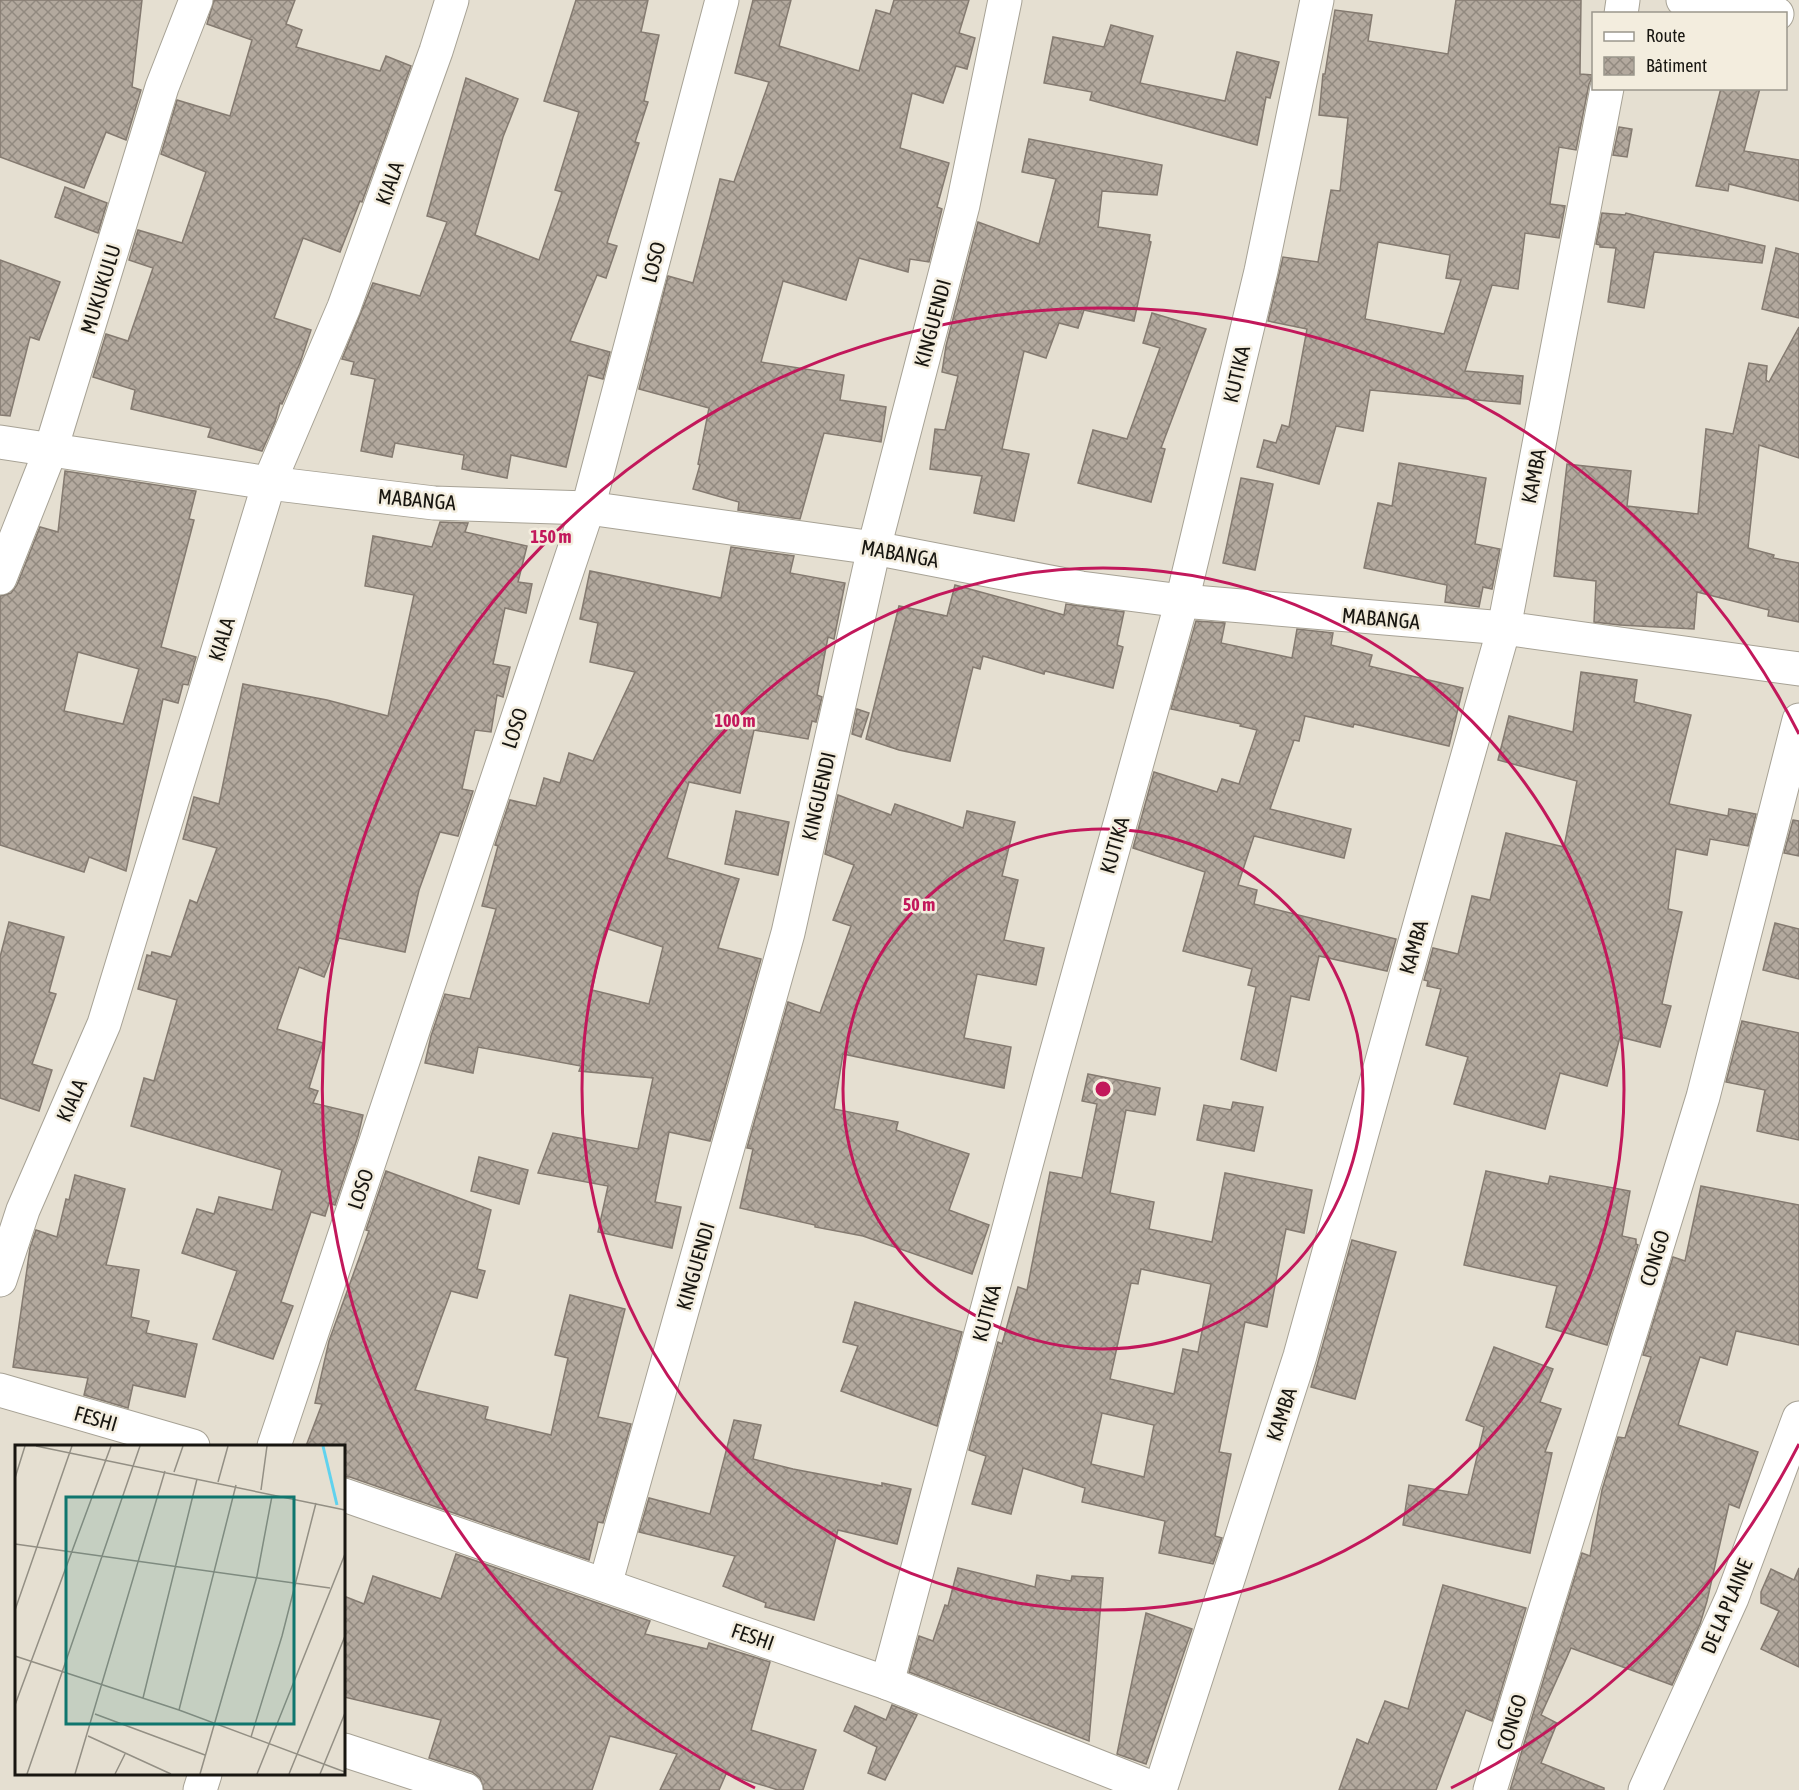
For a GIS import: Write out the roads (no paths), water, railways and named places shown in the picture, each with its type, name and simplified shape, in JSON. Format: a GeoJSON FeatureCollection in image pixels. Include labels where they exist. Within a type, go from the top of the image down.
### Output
{"type":"FeatureCollection","features":[{"type":"Feature","properties":{"kind":"street","name":"MUKUKULU"},"geometry":{"type":"LineString","coordinates":[[0,578],[51,449],[162,87],[196,0]]}},
{"type":"Feature","properties":{"kind":"street","name":"KIALA"},"geometry":{"type":"LineString","coordinates":[[0,1280],[23,1210],[104,1024],[269,483],[344,307],[452,0]]}},
{"type":"Feature","properties":{"kind":"street","name":"LOSO"},"geometry":{"type":"LineString","coordinates":[[274,1445],[588,508],[722,0]]}},
{"type":"Feature","properties":{"kind":"street","name":"KINGUENDI"},"geometry":{"type":"LineString","coordinates":[[605,1585],[788,933],[874,548],[963,205],[1005,0]]}},
{"type":"Feature","properties":{"kind":"street","name":"KUTIKA"},"geometry":{"type":"LineString","coordinates":[[886,1683],[1048,1084],[1182,601],[1261,271],[1317,0]]}},
{"type":"Feature","properties":{"kind":"street"},"geometry":{"type":"LineString","coordinates":[[1683,0],[1764,12]]}},
{"type":"Feature","properties":{"kind":"street","name":"KAMBA"},"geometry":{"type":"LineString","coordinates":[[1159,1790],[1300,1356],[1504,628],[1606,90]]}},
{"type":"Feature","properties":{"kind":"street","name":"MABANGA"},"geometry":{"type":"LineString","coordinates":[[0,442],[269,483],[434,503],[588,508],[874,548],[1081,588],[1182,601],[1504,628],[1799,669]]}},
{"type":"Feature","properties":{"kind":"street","name":"CONGO"},"geometry":{"type":"LineString","coordinates":[[1490,1790],[1704,1097],[1799,720]]}},
{"type":"Feature","properties":{"kind":"street","name":"FESHI"},"geometry":{"type":"LineString","coordinates":[[0,1390],[190,1445]]}},
{"type":"Feature","properties":{"kind":"street","name":"DE LA PLAINE"},"geometry":{"type":"LineString","coordinates":[[1645,1790],[1732,1598],[1799,1418]]}},
{"type":"Feature","properties":{"kind":"street","name":"FESHI"},"geometry":{"type":"LineString","coordinates":[[345,1495],[886,1683],[1159,1790]]}},
{"type":"Feature","properties":{"kind":"street"},"geometry":{"type":"LineString","coordinates":[[345,1750],[466,1790]]}},
{"type":"Feature","properties":{"kind":"street"},"geometry":{"type":"LineString","coordinates":[[200,1790],[204,1775]]}}]}
